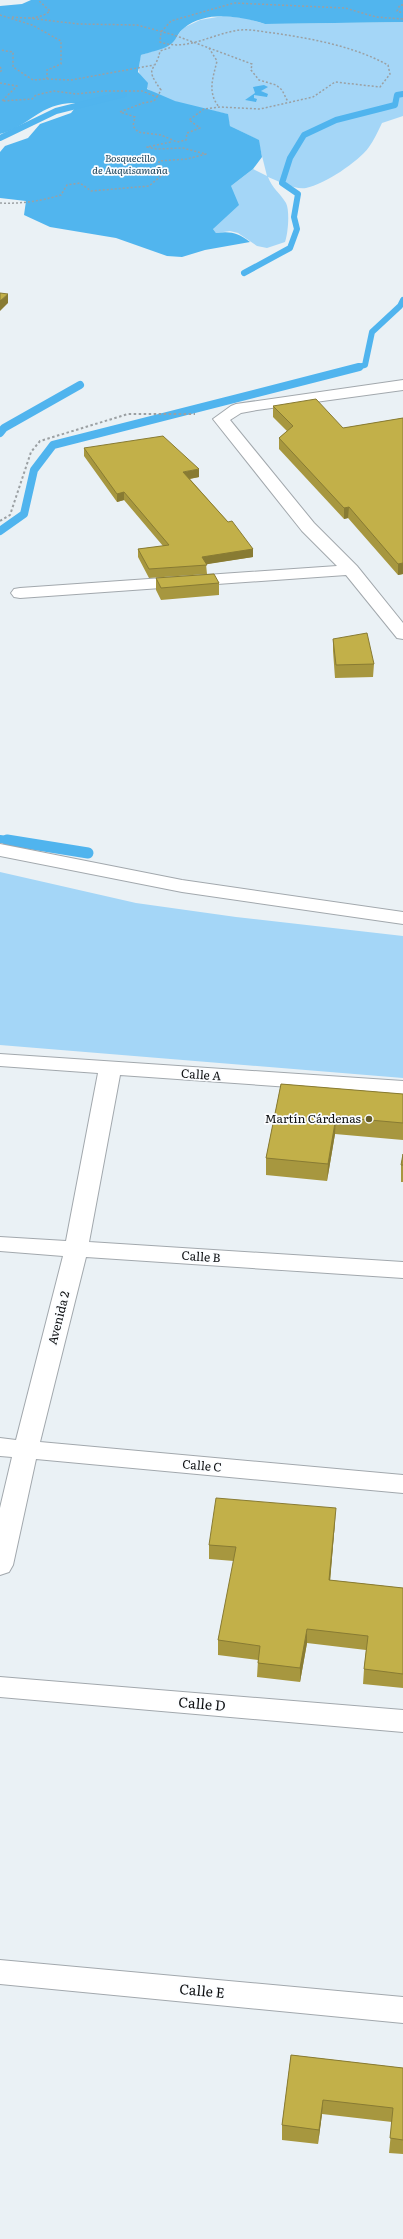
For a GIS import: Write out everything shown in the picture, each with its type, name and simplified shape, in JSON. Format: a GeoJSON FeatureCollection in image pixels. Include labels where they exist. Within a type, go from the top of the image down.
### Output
{"type":"FeatureCollection","features":[{"type":"Feature","properties":{"kind":"street"},"geometry":{"type":"LineString","coordinates":[[403,385],[236,409],[221,419],[308,527],[351,570],[403,634]]}},
{"type":"Feature","properties":{"kind":"street"},"geometry":{"type":"LineString","coordinates":[[20,593],[351,570]]}},
{"type":"Feature","properties":{"kind":"street"},"geometry":{"type":"LineString","coordinates":[[0,850],[182,886],[403,918]]}},
{"type":"Feature","properties":{"kind":"street","name":"Calle A"},"geometry":{"type":"LineString","coordinates":[[0,1060],[110,1069],[403,1088]]}},
{"type":"Feature","properties":{"kind":"street","name":"Avenida 2"},"geometry":{"type":"LineString","coordinates":[[0,1566],[26,1449],[76,1249],[110,1069]]}},
{"type":"Feature","properties":{"kind":"street","name":"Calle B"},"geometry":{"type":"LineString","coordinates":[[0,1244],[403,1270]]}},
{"type":"Feature","properties":{"kind":"street","name":"Calle C"},"geometry":{"type":"LineString","coordinates":[[0,1447],[403,1484]]}},
{"type":"Feature","properties":{"kind":"street","name":"Calle D"},"geometry":{"type":"LineString","coordinates":[[0,1686],[403,1721]]}},
{"type":"Feature","properties":{"kind":"street","name":"Calle E"},"geometry":{"type":"LineString","coordinates":[[0,1972],[403,2010]]}},
{"type":"Feature","properties":{"kind":"path"},"geometry":{"type":"LineString","coordinates":[[29,18],[44,16],[50,11],[38,0]]}},
{"type":"Feature","properties":{"kind":"path"},"geometry":{"type":"LineString","coordinates":[[172,47],[160,42],[159,38],[161,32],[171,21],[207,12],[215,8],[234,3],[345,8],[376,17],[403,19]]}},
{"type":"Feature","properties":{"kind":"path"},"geometry":{"type":"LineString","coordinates":[[403,5],[400,5],[397,11],[403,13]]}},
{"type":"Feature","properties":{"kind":"path"},"geometry":{"type":"LineString","coordinates":[[0,15],[24,22],[61,41],[59,47],[61,64],[47,70],[47,79]]}},
{"type":"Feature","properties":{"kind":"path"},"geometry":{"type":"LineString","coordinates":[[5,16],[78,24],[137,25],[161,32],[252,64],[251,70],[259,80],[276,85],[282,90],[288,102]]}},
{"type":"Feature","properties":{"kind":"path"},"geometry":{"type":"LineString","coordinates":[[0,203],[14,204],[47,199],[61,195],[67,185],[80,183],[91,192],[149,186],[161,176],[170,173],[159,167],[159,161],[187,159],[206,154],[196,150],[175,148],[152,150],[147,147],[186,140],[187,133],[200,128],[189,120],[204,108],[220,107],[260,109],[313,97],[335,82],[380,87],[390,74],[388,65],[374,56],[360,51],[289,35],[250,30],[230,31],[160,51],[151,70],[151,74],[161,90],[157,97],[154,101],[140,102],[130,109],[120,112],[135,117],[133,126],[138,132],[164,136],[171,142]]}},
{"type":"Feature","properties":{"kind":"path"},"geometry":{"type":"LineString","coordinates":[[208,48],[217,61],[211,94],[212,100],[220,107]]}},
{"type":"Feature","properties":{"kind":"path"},"geometry":{"type":"LineString","coordinates":[[0,50],[13,52],[13,67],[24,76],[35,80],[71,80],[154,64]]}},
{"type":"Feature","properties":{"kind":"path"},"geometry":{"type":"LineString","coordinates":[[0,67],[2,70],[0,72]]}},
{"type":"Feature","properties":{"kind":"path"},"geometry":{"type":"LineString","coordinates":[[0,83],[17,86],[4,97],[0,103]]}},
{"type":"Feature","properties":{"kind":"path"},"geometry":{"type":"LineString","coordinates":[[2,101],[32,99],[36,95],[54,91],[76,94],[104,91],[142,91],[157,97]]}},
{"type":"Feature","properties":{"kind":"path"},"geometry":{"type":"LineString","coordinates":[[0,521],[10,515],[31,452],[40,441],[128,414],[199,414]]}},
{"type":"Feature","properties":{"kind":"shaded area"},"geometry":{"type":"Polygon","coordinates":[[[223,16],[245,18],[265,24],[403,22],[403,116],[382,123],[373,141],[364,153],[340,172],[314,186],[297,188],[268,177],[286,203],[288,228],[285,242],[267,248],[257,246],[238,233],[230,231],[216,233],[213,229],[231,186],[253,169],[267,176],[258,140],[230,126],[227,114],[174,101],[155,94],[144,86],[139,73],[141,55],[171,45],[183,28],[200,20],[223,16]]]}},
{"type":"Feature","properties":{"kind":"shaded area"},"geometry":{"type":"Polygon","coordinates":[[[264,85],[268,87],[261,91],[268,94],[267,97],[254,95],[254,98],[257,99],[256,102],[245,100],[255,93],[253,87],[264,85]]]}},
{"type":"Feature","properties":{"kind":"shaded area"},"geometry":{"type":"Polygon","coordinates":[[[0,872],[136,903],[236,917],[403,936],[403,1078],[0,1045],[0,872]]]}},
{"type":"Feature","properties":{"kind":"green space","name":"Bosquecillo de Auquisamaña"},"geometry":{"type":"Polygon","coordinates":[[[31,0],[403,0],[403,22],[265,24],[234,17],[213,17],[193,22],[184,28],[167,47],[141,55],[138,72],[148,83],[147,89],[175,101],[228,114],[230,126],[259,140],[262,157],[253,169],[231,186],[239,205],[213,229],[216,233],[226,232],[238,235],[250,242],[205,250],[182,257],[167,256],[116,238],[50,227],[24,215],[26,201],[0,198],[0,152],[5,146],[28,138],[40,124],[71,113],[79,103],[66,103],[55,106],[36,115],[20,126],[0,134],[0,6],[22,4],[31,0]]]}},
{"type":"Feature","properties":{"kind":"building"},"geometry":{"type":"Polygon","coordinates":[[[0,293],[8,294],[0,301],[0,293]]]}},
{"type":"Feature","properties":{"kind":"building"},"geometry":{"type":"Polygon","coordinates":[[[316,399],[343,428],[403,418],[403,563],[398,564],[349,507],[344,508],[279,438],[293,426],[273,406],[316,399]]]}},
{"type":"Feature","properties":{"kind":"building"},"geometry":{"type":"Polygon","coordinates":[[[163,436],[199,469],[183,472],[228,522],[232,521],[253,549],[202,557],[207,565],[149,569],[138,549],[169,545],[124,492],[117,494],[84,448],[163,436]]]}},
{"type":"Feature","properties":{"kind":"building"},"geometry":{"type":"Polygon","coordinates":[[[214,574],[219,583],[161,588],[156,578],[214,574]]]}},
{"type":"Feature","properties":{"kind":"building"},"geometry":{"type":"Polygon","coordinates":[[[367,633],[374,664],[336,665],[333,639],[367,633]]]}},
{"type":"Feature","properties":{"kind":"building"},"geometry":{"type":"Polygon","coordinates":[[[281,1084],[403,1094],[403,1123],[336,1117],[328,1164],[266,1158],[281,1084]]]}},
{"type":"Feature","properties":{"kind":"building"},"geometry":{"type":"Polygon","coordinates":[[[403,1154],[403,1165],[401,1165],[403,1154]]]}},
{"type":"Feature","properties":{"kind":"building"},"geometry":{"type":"Polygon","coordinates":[[[216,1498],[336,1508],[329,1580],[403,1588],[403,1674],[364,1669],[368,1636],[307,1629],[300,1668],[258,1663],[260,1646],[218,1640],[236,1547],[209,1545],[216,1498]]]}},
{"type":"Feature","properties":{"kind":"building"},"geometry":{"type":"Polygon","coordinates":[[[291,2055],[403,2068],[403,2140],[390,2138],[393,2108],[323,2100],[319,2130],[282,2125],[291,2055]]]}},
{"type":"Feature","properties":{"kind":"waterway"},"geometry":{"type":"LineString","coordinates":[[0,138],[56,111],[124,94]]}},
{"type":"Feature","properties":{"kind":"waterway"},"geometry":{"type":"LineString","coordinates":[[244,273],[290,248],[297,229],[294,217],[298,194],[282,183],[290,158],[304,135],[336,120],[395,105],[397,95],[403,94]]}},
{"type":"Feature","properties":{"kind":"waterway"},"geometry":{"type":"LineString","coordinates":[[355,368],[365,365],[372,332],[400,306],[403,300]]}},
{"type":"Feature","properties":{"kind":"waterway"},"geometry":{"type":"LineString","coordinates":[[0,531],[24,514],[34,470],[53,445],[359,367]]}},
{"type":"Feature","properties":{"kind":"waterway"},"geometry":{"type":"LineString","coordinates":[[0,433],[4,428],[80,385]]}},
{"type":"Feature","properties":{"kind":"waterway"},"geometry":{"type":"LineString","coordinates":[[0,839],[7,840]]}},
{"type":"Feature","properties":{"kind":"waterway"},"geometry":{"type":"LineString","coordinates":[[7,840],[14,841]]}},
{"type":"Feature","properties":{"kind":"waterway"},"geometry":{"type":"LineString","coordinates":[[7,840],[88,853]]}},
{"type":"Feature","properties":{"kind":"place","name":"Martín Cárdenas"},"geometry":{"type":"Point","coordinates":[369,1119]}}]}
